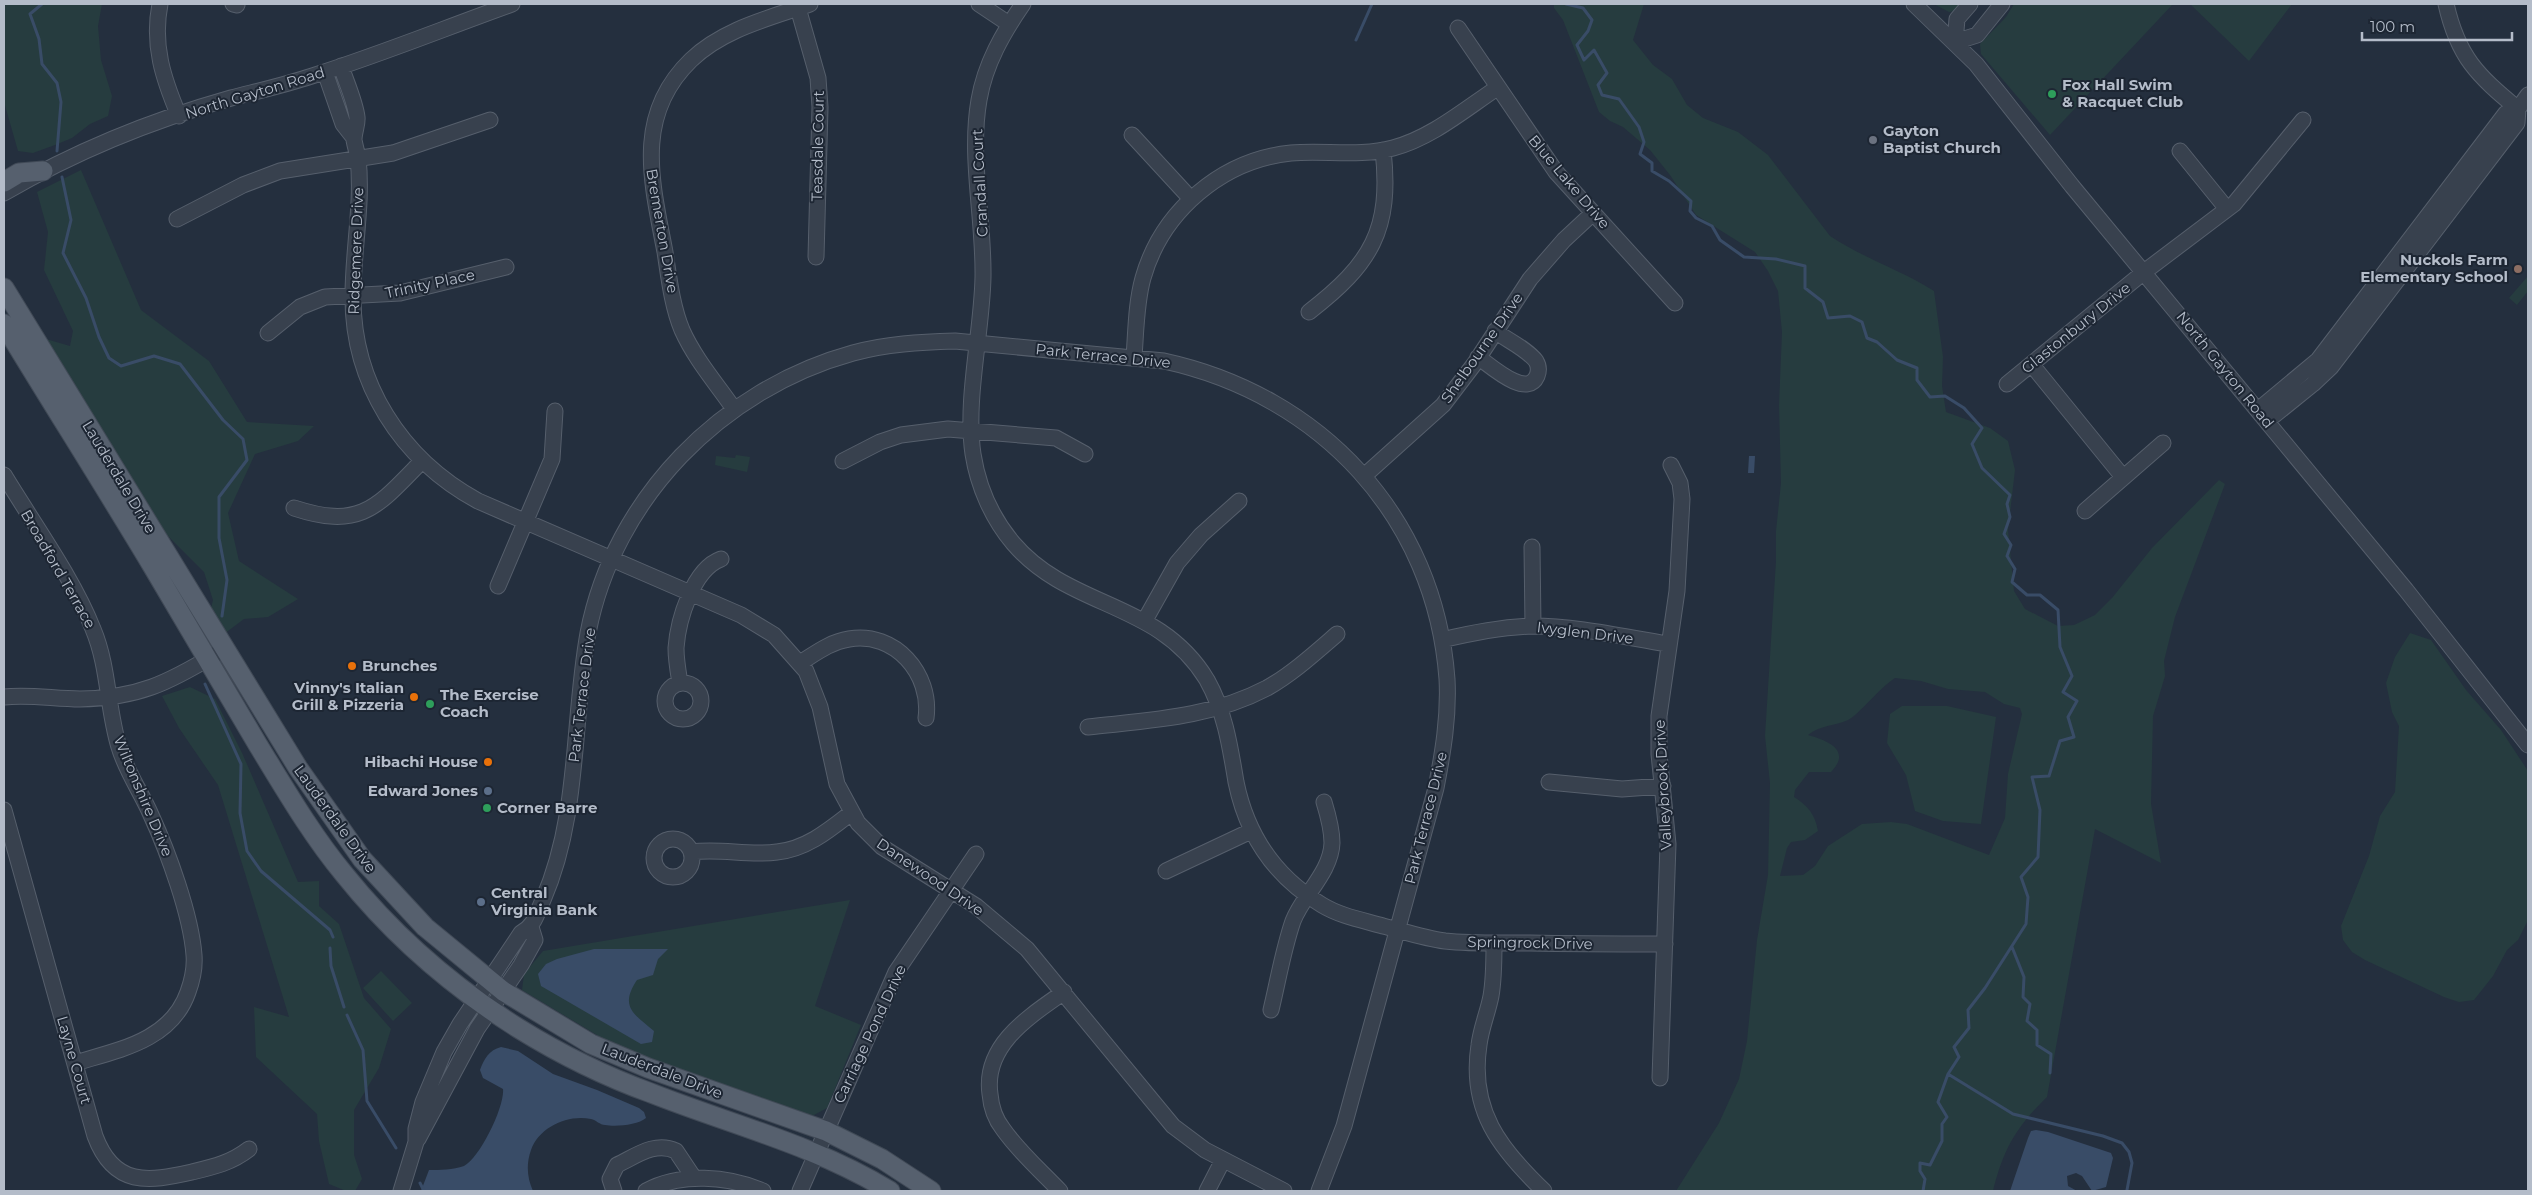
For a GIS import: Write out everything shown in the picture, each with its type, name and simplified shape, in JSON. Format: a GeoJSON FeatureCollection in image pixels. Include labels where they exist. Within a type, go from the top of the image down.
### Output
{"type":"FeatureCollection","features":[{"type":"Feature","properties":{"kind":"main road"},"geometry":{"type":"LineString","coordinates":[[4,182],[19,173],[43,171]]}},
{"type":"Feature","properties":{"kind":"main road","name":"Lauderdale Drive"},"geometry":{"type":"LineString","coordinates":[[4,288],[223,650],[298,768],[362,859],[425,927],[496,986],[568,1031],[613,1054],[826,1131],[882,1159],[931,1191]]}},
{"type":"Feature","properties":{"kind":"main road","name":"Lauderdale Drive"},"geometry":{"type":"LineString","coordinates":[[4,324],[154,569],[295,808],[344,875],[402,937],[444,974],[484,1004],[546,1044],[616,1079],[817,1152],[890,1191]]}},
{"type":"Feature","properties":{"kind":"street"},"geometry":{"type":"LineString","coordinates":[[160,4],[156,33],[158,52],[178,116]]}},
{"type":"Feature","properties":{"kind":"street","name":"North Gayton Road"},"geometry":{"type":"LineString","coordinates":[[4,193],[43,171],[114,139],[178,116],[325,72],[512,4]]}},
{"type":"Feature","properties":{"kind":"street"},"geometry":{"type":"LineString","coordinates":[[979,4],[1008,24]]}},
{"type":"Feature","properties":{"kind":"street","name":"Crandall Court"},"geometry":{"type":"LineString","coordinates":[[1023,4],[1008,24],[988,66],[980,94],[976,122],[976,149],[983,244],[972,430],[973,451],[980,484],[992,513],[1013,543],[1034,564],[1064,585],[1145,620]]}},
{"type":"Feature","properties":{"kind":"street","name":"North Gayton Road"},"geometry":{"type":"LineString","coordinates":[[1914,4],[1976,64],[2071,185],[2406,590],[2528,745]]}},
{"type":"Feature","properties":{"kind":"street"},"geometry":{"type":"LineString","coordinates":[[1970,4],[1957,19],[1955,42],[1977,35],[2002,4]]}},
{"type":"Feature","properties":{"kind":"street"},"geometry":{"type":"LineString","coordinates":[[2446,4],[2455,36],[2465,57],[2488,85],[2518,109]]}},
{"type":"Feature","properties":{"kind":"street","name":"Teasdale Court"},"geometry":{"type":"LineString","coordinates":[[804,6],[818,78],[820,108],[816,257]]}},
{"type":"Feature","properties":{"kind":"street","name":"Bremerton Drive"},"geometry":{"type":"LineString","coordinates":[[734,409],[690,346],[677,314],[651,180],[652,135],[661,105],[670,86],[691,60],[708,46],[729,34],[804,6]]}},
{"type":"Feature","properties":{"kind":"street","name":"Blue Lake Drive"},"geometry":{"type":"LineString","coordinates":[[1458,28],[1497,88],[1556,172],[1675,303]]}},
{"type":"Feature","properties":{"kind":"street","name":"Ridgemere Drive"},"geometry":{"type":"LineString","coordinates":[[341,66],[357,118],[354,138],[358,159],[352,296],[357,344],[371,388],[397,433],[422,461],[465,494],[612,560]]}},
{"type":"Feature","properties":{"kind":"street","name":"Ridgemere Drive"},"geometry":{"type":"LineString","coordinates":[[325,72],[343,124],[354,138]]}},
{"type":"Feature","properties":{"kind":"street"},"geometry":{"type":"LineString","coordinates":[[1134,357],[1138,301],[1146,270],[1160,239],[1170,223],[1191,199],[1224,175],[1254,161],[1291,153],[1383,150],[1427,134],[1497,88]]}},
{"type":"Feature","properties":{"kind":"street"},"geometry":{"type":"LineString","coordinates":[[2263,416],[2313,384],[2331,366],[2517,123],[2518,109],[2528,95]]}},
{"type":"Feature","properties":{"kind":"street"},"geometry":{"type":"LineString","coordinates":[[177,219],[243,185],[270,174],[306,165],[393,153],[490,120]]}},
{"type":"Feature","properties":{"kind":"street","name":"Glastonbury Drive"},"geometry":{"type":"LineString","coordinates":[[2007,384],[2144,272],[2227,210],[2250,187],[2303,120]]}},
{"type":"Feature","properties":{"kind":"street"},"geometry":{"type":"LineString","coordinates":[[1132,135],[1191,199]]}},
{"type":"Feature","properties":{"kind":"street"},"geometry":{"type":"LineString","coordinates":[[1309,312],[1346,282],[1374,241],[1385,200],[1383,150]]}},
{"type":"Feature","properties":{"kind":"street"},"geometry":{"type":"LineString","coordinates":[[2180,151],[2227,210]]}},
{"type":"Feature","properties":{"kind":"street","name":"Shelbourne Drive"},"geometry":{"type":"LineString","coordinates":[[1364,476],[1443,405],[1544,261],[1593,213]]}},
{"type":"Feature","properties":{"kind":"street","name":"Trinity Place"},"geometry":{"type":"LineString","coordinates":[[268,333],[300,307],[312,300],[325,297],[400,293],[506,268]]}},
{"type":"Feature","properties":{"kind":"street"},"geometry":{"type":"LineString","coordinates":[[1478,357],[1520,384],[1529,384],[1536,378],[1539,370],[1536,361],[1495,331]]}},
{"type":"Feature","properties":{"kind":"street","name":"Park Terrace Drive"},"geometry":{"type":"LineString","coordinates":[[401,1191],[416,1142],[425,1130],[484,1004],[496,986],[535,940],[531,927],[553,877],[564,836],[589,631],[612,560],[632,521],[659,481],[684,452],[734,409],[789,377],[852,353],[922,342],[978,343],[1134,357],[1192,367],[1248,388],[1279,404],[1311,426],[1364,476],[1394,517],[1419,564],[1431,597],[1442,640],[1447,698],[1443,756],[1398,930],[1344,1126],[1319,1191]]}},
{"type":"Feature","properties":{"kind":"street"},"geometry":{"type":"LineString","coordinates":[[2032,365],[2123,477]]}},
{"type":"Feature","properties":{"kind":"street"},"geometry":{"type":"LineString","coordinates":[[498,586],[552,459],[555,411]]}},
{"type":"Feature","properties":{"kind":"street"},"geometry":{"type":"LineString","coordinates":[[843,461],[880,442],[901,435],[948,429],[1056,438],[1085,454]]}},
{"type":"Feature","properties":{"kind":"street"},"geometry":{"type":"LineString","coordinates":[[2085,511],[2162,443]]}},
{"type":"Feature","properties":{"kind":"street"},"geometry":{"type":"LineString","coordinates":[[294,508],[327,517],[347,516],[368,510],[388,496],[422,461]]}},
{"type":"Feature","properties":{"kind":"street","name":"Valleybrook Drive"},"geometry":{"type":"LineString","coordinates":[[1660,1078],[1668,844],[1659,754],[1659,716],[1680,564],[1682,499],[1680,483],[1671,465]]}},
{"type":"Feature","properties":{"kind":"street","name":"Broadford Terrace"},"geometry":{"type":"LineString","coordinates":[[4,475],[77,596],[93,629],[105,664],[110,696]]}},
{"type":"Feature","properties":{"kind":"street"},"geometry":{"type":"LineString","coordinates":[[1145,620],[1177,563],[1201,535],[1239,501]]}},
{"type":"Feature","properties":{"kind":"street"},"geometry":{"type":"LineString","coordinates":[[1532,547],[1533,626]]}},
{"type":"Feature","properties":{"kind":"street"},"geometry":{"type":"LineString","coordinates":[[680,683],[677,662],[681,620],[703,570],[722,559]]}},
{"type":"Feature","properties":{"kind":"street","name":"Danewood Drive"},"geometry":{"type":"LineString","coordinates":[[612,560],[741,614],[763,627],[787,648],[800,663],[815,691],[837,784],[851,813],[882,847],[976,906],[1026,949],[1064,992],[1160,1112],[1188,1138],[1223,1160],[1284,1191]]}},
{"type":"Feature","properties":{"kind":"street","name":"Springrock Drive"},"geometry":{"type":"LineString","coordinates":[[1145,620],[1164,633],[1192,661],[1208,682],[1220,707],[1227,729],[1237,787],[1251,831],[1261,849],[1283,876],[1331,910],[1442,941],[1665,944]]}},
{"type":"Feature","properties":{"kind":"street","name":"Ivyglen Drive"},"geometry":{"type":"LineString","coordinates":[[1442,640],[1482,632],[1533,626],[1586,631],[1668,644]]}},
{"type":"Feature","properties":{"kind":"street"},"geometry":{"type":"LineString","coordinates":[[1088,727],[1165,720],[1198,714],[1220,707],[1267,688],[1287,675],[1336,634]]}},
{"type":"Feature","properties":{"kind":"street"},"geometry":{"type":"LineString","coordinates":[[800,663],[828,645],[848,639],[871,639],[887,644],[899,652],[914,667],[928,702],[926,718]]}},
{"type":"Feature","properties":{"kind":"street"},"geometry":{"type":"LineString","coordinates":[[4,697],[81,699],[150,689],[176,678],[223,650]]}},
{"type":"Feature","properties":{"kind":"street","name":"Wiltonshire Drive"},"geometry":{"type":"LineString","coordinates":[[75,1063],[145,1041],[163,1029],[181,1007],[188,994],[195,957],[191,934],[166,849],[119,748],[110,696]]}},
{"type":"Feature","properties":{"kind":"street"},"geometry":{"type":"LineString","coordinates":[[1549,782],[1622,789],[1663,786]]}},
{"type":"Feature","properties":{"kind":"street"},"geometry":{"type":"LineString","coordinates":[[1272,1010],[1289,935],[1306,894],[1328,863],[1331,852],[1331,829],[1324,802]]}},
{"type":"Feature","properties":{"kind":"street","name":"Layne Court"},"geometry":{"type":"LineString","coordinates":[[4,810],[99,1146],[109,1162],[123,1172],[142,1179],[158,1179],[224,1164],[249,1150]]}},
{"type":"Feature","properties":{"kind":"street"},"geometry":{"type":"LineString","coordinates":[[692,852],[730,850],[767,853],[790,850],[815,839],[851,813]]}},
{"type":"Feature","properties":{"kind":"street"},"geometry":{"type":"LineString","coordinates":[[1166,871],[1251,831]]}},
{"type":"Feature","properties":{"kind":"street","name":"Carriage Pond Drive"},"geometry":{"type":"LineString","coordinates":[[800,1191],[896,972],[976,854]]}},
{"type":"Feature","properties":{"kind":"street"},"geometry":{"type":"LineString","coordinates":[[1494,943],[1491,996],[1478,1051],[1480,1094],[1489,1123],[1498,1141],[1510,1158],[1544,1191]]}},
{"type":"Feature","properties":{"kind":"street"},"geometry":{"type":"LineString","coordinates":[[1060,1191],[1002,1128],[993,1112],[989,1089],[992,1067],[1004,1042],[1014,1031],[1064,992]]}},
{"type":"Feature","properties":{"kind":"street"},"geometry":{"type":"LineString","coordinates":[[614,1191],[610,1178],[617,1164],[652,1148],[661,1147],[676,1151],[694,1178]]}},
{"type":"Feature","properties":{"kind":"street"},"geometry":{"type":"LineString","coordinates":[[1207,1191],[1223,1160]]}},
{"type":"Feature","properties":{"kind":"street"},"geometry":{"type":"LineString","coordinates":[[646,1191],[658,1184],[694,1178],[750,1186],[763,1191]]}},
{"type":"Feature","properties":{"kind":"green space"},"geometry":{"type":"Polygon","coordinates":[[[4,4],[102,4],[98,26],[101,60],[112,96],[108,116],[90,124],[72,138],[55,145],[33,153],[18,151],[4,102],[4,4]]]}},
{"type":"Feature","properties":{"kind":"green space"},"geometry":{"type":"Polygon","coordinates":[[[1554,4],[1644,4],[1633,40],[1653,65],[1672,79],[1687,105],[1703,118],[1738,132],[1768,155],[1830,236],[1934,291],[1943,357],[1942,386],[1946,412],[1990,428],[2008,441],[2015,470],[2008,530],[2014,591],[2025,609],[2058,626],[2074,625],[2095,615],[2112,598],[2152,548],[2219,480],[2225,484],[2175,617],[2164,661],[2165,676],[2153,716],[2151,804],[2161,863],[2095,829],[2047,1097],[2027,1119],[2012,1140],[2001,1163],[1993,1191],[1676,1191],[1719,1123],[1739,1079],[1747,1041],[1757,940],[1768,875],[1770,783],[1765,736],[1776,561],[1776,531],[1781,483],[1779,405],[1782,332],[1778,291],[1768,271],[1755,252],[1696,215],[1670,175],[1650,150],[1623,127],[1610,121],[1599,112],[1563,20],[1554,8],[1554,4]],[[1895,678],[1882,688],[1853,717],[1843,722],[1817,729],[1808,735],[1829,743],[1838,752],[1839,757],[1837,764],[1831,772],[1809,772],[1795,790],[1794,797],[1810,811],[1818,831],[1805,840],[1791,842],[1787,848],[1780,876],[1803,875],[1815,866],[1828,846],[1862,824],[1891,822],[1907,824],[1989,855],[2005,818],[2008,774],[2022,714],[2020,708],[2004,704],[1985,692],[1948,689],[1921,681],[1895,678]]]}},
{"type":"Feature","properties":{"kind":"green space"},"geometry":{"type":"Polygon","coordinates":[[[1934,4],[1965,4],[1955,11],[1949,12],[1934,4]]]}},
{"type":"Feature","properties":{"kind":"green space","name":"Fox Hall Swim & Racquet Club"},"geometry":{"type":"Polygon","coordinates":[[[2014,4],[2173,4],[2050,135],[1981,54],[1980,44],[2006,17],[2014,4]]]}},
{"type":"Feature","properties":{"kind":"green space"},"geometry":{"type":"Polygon","coordinates":[[[2190,4],[2292,4],[2249,61],[2190,4]]]}},
{"type":"Feature","properties":{"kind":"green space"},"geometry":{"type":"Polygon","coordinates":[[[81,170],[141,310],[209,361],[247,422],[314,426],[298,441],[255,454],[228,513],[239,561],[298,599],[268,617],[244,619],[224,634],[210,612],[213,600],[204,572],[160,528],[46,339],[70,346],[73,331],[44,270],[48,232],[37,192],[81,170]]]}},
{"type":"Feature","properties":{"kind":"green space"},"geometry":{"type":"Polygon","coordinates":[[[2528,276],[2528,291],[2517,305],[2509,298],[2528,276]]]}},
{"type":"Feature","properties":{"kind":"green space"},"geometry":{"type":"Polygon","coordinates":[[[736,455],[750,457],[747,472],[715,465],[716,456],[735,458],[736,455]]]}},
{"type":"Feature","properties":{"kind":"green space"},"geometry":{"type":"Polygon","coordinates":[[[2410,633],[2431,640],[2466,690],[2501,730],[2528,771],[2528,920],[2518,940],[2507,950],[2493,976],[2474,1000],[2459,1002],[2444,997],[2365,960],[2352,952],[2343,940],[2341,926],[2369,856],[2380,816],[2395,792],[2399,726],[2392,712],[2386,683],[2395,657],[2410,633]]]}},
{"type":"Feature","properties":{"kind":"green space"},"geometry":{"type":"Polygon","coordinates":[[[190,687],[215,699],[243,755],[298,882],[319,881],[319,906],[339,924],[364,998],[391,1029],[379,1068],[354,1110],[354,1155],[362,1179],[355,1191],[346,1191],[329,1184],[319,1141],[317,1114],[256,1057],[254,1007],[289,1017],[218,785],[179,728],[162,696],[190,687]]]}},
{"type":"Feature","properties":{"kind":"green space"},"geometry":{"type":"Polygon","coordinates":[[[1902,706],[1947,706],[1996,717],[1981,824],[1943,821],[1915,811],[1906,775],[1887,743],[1890,714],[1902,706]]]}},
{"type":"Feature","properties":{"kind":"green space"},"geometry":{"type":"Polygon","coordinates":[[[850,900],[815,1006],[861,1025],[827,1108],[812,1116],[622,1050],[522,990],[524,974],[543,951],[850,900]]]}},
{"type":"Feature","properties":{"kind":"green space"},"geometry":{"type":"Polygon","coordinates":[[[381,971],[412,1003],[393,1021],[363,988],[381,971]]]}},
{"type":"Feature","properties":{"kind":"water"},"geometry":{"type":"Polygon","coordinates":[[[1749,456],[1755,456],[1754,473],[1748,473],[1749,456]]]}},
{"type":"Feature","properties":{"kind":"water"},"geometry":{"type":"Polygon","coordinates":[[[594,949],[668,949],[658,959],[653,975],[637,980],[629,997],[629,1004],[635,1015],[654,1031],[652,1042],[641,1044],[541,986],[538,974],[546,964],[594,949]]]}},
{"type":"Feature","properties":{"kind":"water"},"geometry":{"type":"Polygon","coordinates":[[[501,1047],[518,1051],[553,1074],[639,1108],[644,1112],[646,1118],[632,1124],[615,1126],[603,1125],[591,1119],[573,1118],[547,1129],[535,1142],[529,1155],[529,1181],[533,1191],[421,1191],[429,1170],[451,1169],[464,1166],[484,1143],[496,1119],[503,1097],[503,1089],[483,1078],[480,1070],[483,1062],[493,1050],[501,1047]]]}},
{"type":"Feature","properties":{"kind":"water"},"geometry":{"type":"Polygon","coordinates":[[[2031,1131],[2048,1132],[2111,1153],[2113,1158],[2106,1187],[2092,1191],[2082,1176],[2076,1173],[2067,1176],[2068,1186],[2077,1191],[2010,1191],[2028,1138],[2031,1131]]]}},
{"type":"Feature","properties":{"kind":"waterway"},"geometry":{"type":"LineString","coordinates":[[42,4],[30,14],[39,39],[42,64],[57,83],[61,102],[57,151]]}},
{"type":"Feature","properties":{"kind":"waterway"},"geometry":{"type":"LineString","coordinates":[[1356,40],[1372,4]]}},
{"type":"Feature","properties":{"kind":"waterway"},"geometry":{"type":"LineString","coordinates":[[1566,4],[1583,8],[1592,20],[1588,31],[1577,45],[1584,60],[1594,50],[1607,73],[1598,85],[1602,95],[1619,99],[1639,127],[1644,142],[1640,154],[1652,163],[1652,171],[1669,181],[1691,201],[1690,211],[1696,218],[1712,226],[1720,240],[1744,257],[1776,259],[1805,266],[1805,288],[1823,302],[1828,318],[1850,316],[1862,322],[1867,338],[1877,342],[1897,360],[1917,368],[1917,380],[1930,397],[1945,396],[1964,408],[1982,428],[1972,444],[1982,468],[2010,495],[2007,504],[2010,517],[2004,534],[2011,545],[2007,556],[2015,569],[2012,582],[2027,595],[2040,595],[2058,610],[2060,647],[2072,676],[2063,692],[2077,701],[2068,717],[2074,737],[2060,741],[2049,776],[2032,777],[2040,810],[2038,857],[2021,877],[2028,897],[2026,924],[1985,988],[1968,1010],[1969,1028],[1954,1047],[1959,1057],[1948,1074],[1938,1102],[1947,1117],[1942,1124],[1942,1141],[1930,1165],[1920,1163],[1920,1171],[1925,1179],[1923,1191]]}},
{"type":"Feature","properties":{"kind":"waterway"},"geometry":{"type":"LineString","coordinates":[[62,177],[71,220],[63,253],[86,298],[99,337],[109,358],[121,366],[154,356],[180,364],[223,420],[243,439],[247,460],[219,497],[219,538],[227,580],[222,616]]}},
{"type":"Feature","properties":{"kind":"waterway"},"geometry":{"type":"LineString","coordinates":[[205,684],[241,764],[240,813],[247,851],[261,871],[330,930],[333,937]]}},
{"type":"Feature","properties":{"kind":"waterway"},"geometry":{"type":"LineString","coordinates":[[2012,947],[2024,977],[2023,997],[2030,1004],[2027,1021],[2037,1030],[2037,1045],[2051,1054],[2050,1073]]}},
{"type":"Feature","properties":{"kind":"waterway"},"geometry":{"type":"LineString","coordinates":[[330,948],[331,966],[344,1007]]}},
{"type":"Feature","properties":{"kind":"waterway"},"geometry":{"type":"LineString","coordinates":[[347,1015],[363,1050],[367,1101],[396,1148]]}},
{"type":"Feature","properties":{"kind":"waterway"},"geometry":{"type":"LineString","coordinates":[[1948,1074],[2013,1114],[2103,1136],[2122,1143],[2129,1152],[2132,1163],[2127,1190]]}},
{"type":"Feature","properties":{"kind":"waterway"},"geometry":{"type":"LineString","coordinates":[[420,1183],[424,1191]]}},
{"type":"Feature","properties":{"kind":"place","name":"Fox Hall Swim & Racquet Club"},"geometry":{"type":"Point","coordinates":[2052,94]}},
{"type":"Feature","properties":{"kind":"place","name":"Gayton Baptist Church"},"geometry":{"type":"Point","coordinates":[1873,140]}},
{"type":"Feature","properties":{"kind":"place","name":"Nuckols Farm Elementary School"},"geometry":{"type":"Point","coordinates":[2518,269]}},
{"type":"Feature","properties":{"kind":"place","name":"Brunches"},"geometry":{"type":"Point","coordinates":[352,666]}},
{"type":"Feature","properties":{"kind":"place","name":"Vinny's Italian Grill & Pizzeria"},"geometry":{"type":"Point","coordinates":[414,697]}},
{"type":"Feature","properties":{"kind":"place","name":"The Exercise Coach"},"geometry":{"type":"Point","coordinates":[430,704]}},
{"type":"Feature","properties":{"kind":"place","name":"Hibachi House"},"geometry":{"type":"Point","coordinates":[488,762]}},
{"type":"Feature","properties":{"kind":"place","name":"Edward Jones"},"geometry":{"type":"Point","coordinates":[488,791]}},
{"type":"Feature","properties":{"kind":"place","name":"Corner Barre"},"geometry":{"type":"Point","coordinates":[487,808]}},
{"type":"Feature","properties":{"kind":"place","name":"Central Virginia Bank"},"geometry":{"type":"Point","coordinates":[481,902]}}]}
